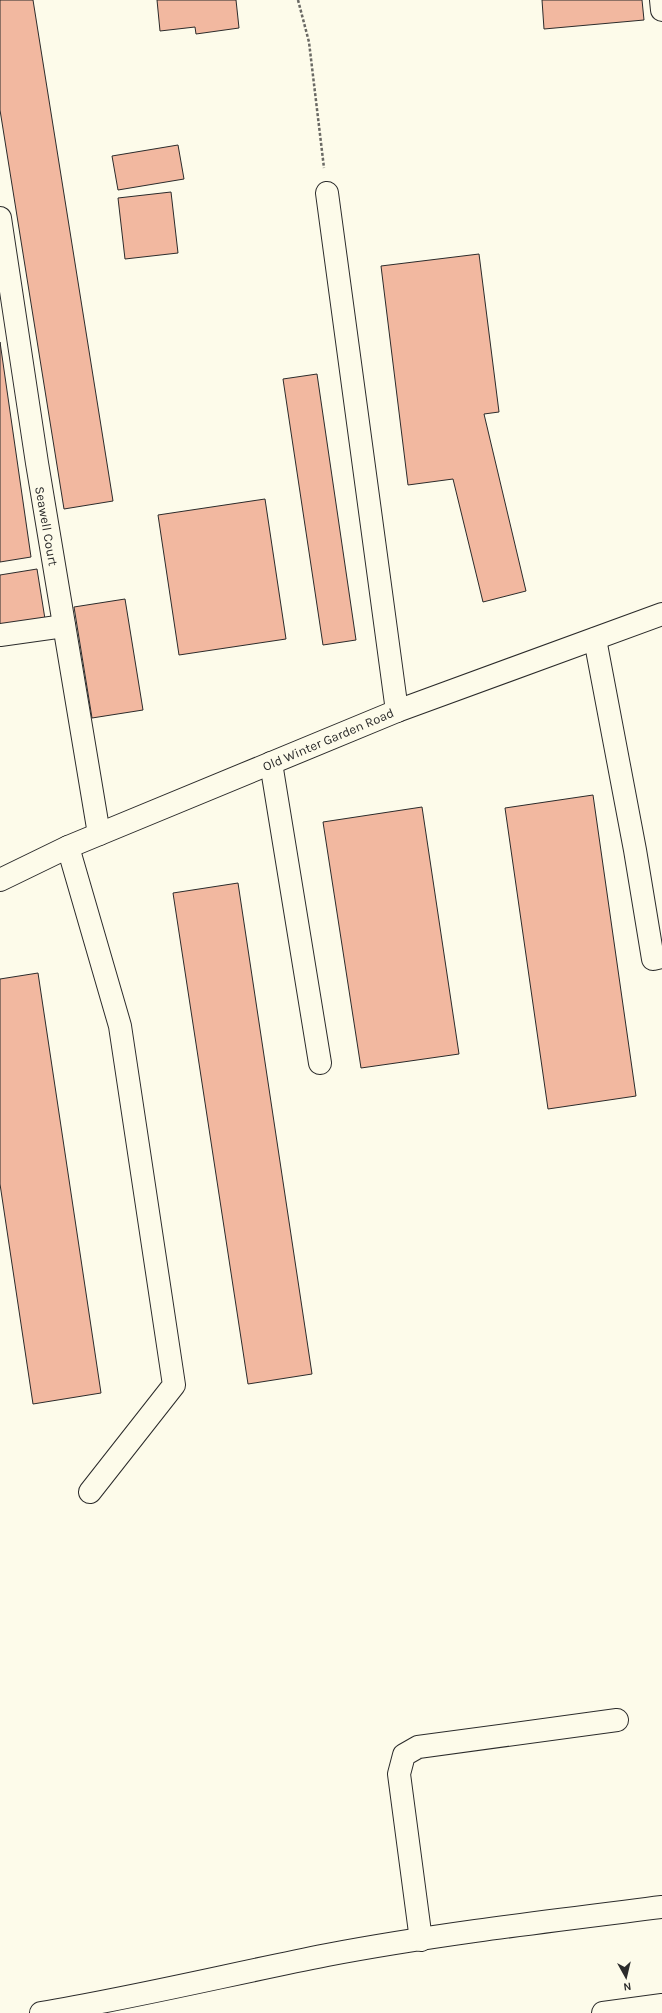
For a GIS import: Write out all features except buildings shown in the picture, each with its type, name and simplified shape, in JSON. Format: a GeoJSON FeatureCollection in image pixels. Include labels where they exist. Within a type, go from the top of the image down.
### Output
{"type":"FeatureCollection","features":[{"type":"Feature","properties":{"kind":"main road"},"geometry":{"type":"LineString","coordinates":[[661,0],[662,10]]}},
{"type":"Feature","properties":{"kind":"main road"},"geometry":{"type":"LineString","coordinates":[[327,193],[397,710]]}},
{"type":"Feature","properties":{"kind":"main road","name":"Seawell Court"},"geometry":{"type":"LineString","coordinates":[[0,218],[36,463],[99,834]]}},
{"type":"Feature","properties":{"kind":"main road","name":"Old Winter Garden Road"},"geometry":{"type":"LineString","coordinates":[[0,880],[68,847],[397,710],[662,614]]}},
{"type":"Feature","properties":{"kind":"main road"},"geometry":{"type":"LineString","coordinates":[[0,635],[64,626]]}},
{"type":"Feature","properties":{"kind":"main road"},"geometry":{"type":"LineString","coordinates":[[595,639],[653,959],[662,957]]}},
{"type":"Feature","properties":{"kind":"main road"},"geometry":{"type":"LineString","coordinates":[[271,763],[320,1063]]}},
{"type":"Feature","properties":{"kind":"main road"},"geometry":{"type":"LineString","coordinates":[[68,847],[120,1026],[174,1385],[90,1492]]}},
{"type":"Feature","properties":{"kind":"main road"},"geometry":{"type":"LineString","coordinates":[[421,1940],[399,1774],[404,1755],[418,1747],[617,1720]]}},
{"type":"Feature","properties":{"kind":"main road"},"geometry":{"type":"LineString","coordinates":[[41,2013],[111,2001],[327,1955],[496,1928],[662,1907]]}},
{"type":"Feature","properties":{"kind":"main road"},"geometry":{"type":"LineString","coordinates":[[602,2013],[662,2005]]}},
{"type":"Feature","properties":{"kind":"path"},"geometry":{"type":"LineString","coordinates":[[298,0],[310,42],[327,193]]}}]}
